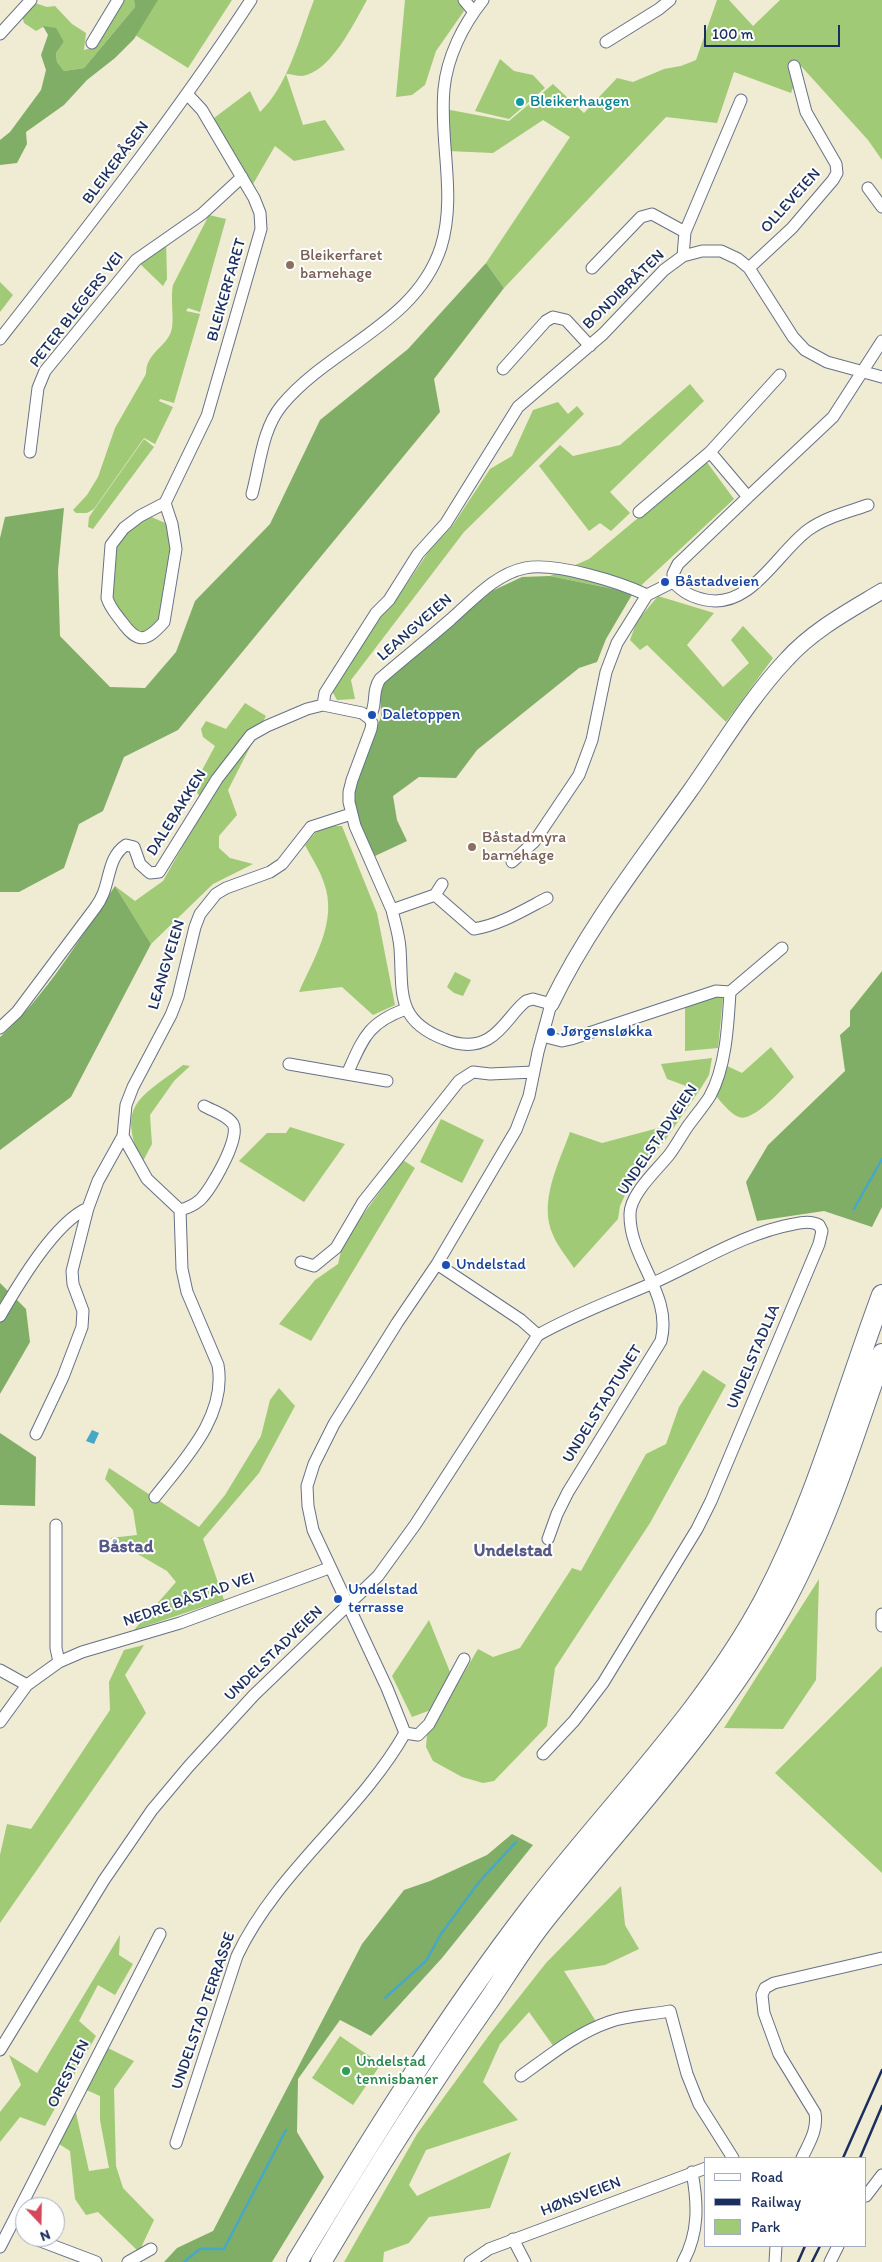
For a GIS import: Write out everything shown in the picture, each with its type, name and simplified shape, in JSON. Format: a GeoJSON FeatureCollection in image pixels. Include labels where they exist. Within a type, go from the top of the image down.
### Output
{"type":"FeatureCollection","features":[{"type":"Feature","properties":{"kind":"highway"},"geometry":{"type":"LineString","coordinates":[[297,2262],[378,2128],[447,2023],[529,1910],[698,1700],[736,1646],[764,1601],[809,1505],[882,1295]]}},
{"type":"Feature","properties":{"kind":"highway"},"geometry":{"type":"LineString","coordinates":[[321,2262],[443,2067],[543,1921],[692,1740],[756,1649],[780,1611],[827,1511],[882,1354]]}},
{"type":"Feature","properties":{"kind":"street"},"geometry":{"type":"LineString","coordinates":[[0,34],[31,0]]}},
{"type":"Feature","properties":{"kind":"street"},"geometry":{"type":"LineString","coordinates":[[92,44],[118,0]]}},
{"type":"Feature","properties":{"kind":"street","name":"BLEIKERÅSEN"},"geometry":{"type":"LineString","coordinates":[[0,339],[188,95],[251,0]]}},
{"type":"Feature","properties":{"kind":"street"},"geometry":{"type":"LineString","coordinates":[[464,0],[474,12]]}},
{"type":"Feature","properties":{"kind":"street"},"geometry":{"type":"LineString","coordinates":[[252,494],[266,434],[281,406],[306,381],[400,309],[415,294],[426,277],[440,247],[448,209],[444,89],[453,51],[474,12],[484,0]]}},
{"type":"Feature","properties":{"kind":"street"},"geometry":{"type":"LineString","coordinates":[[606,42],[660,9],[670,0]]}},
{"type":"Feature","properties":{"kind":"street","name":"OLLEVEIEN"},"geometry":{"type":"LineString","coordinates":[[748,268],[792,228],[837,173],[836,164],[806,112],[794,66]]}},
{"type":"Feature","properties":{"kind":"street","name":"BLEIKERFARET"},"geometry":{"type":"LineString","coordinates":[[165,503],[207,416],[261,228],[258,206],[202,110],[188,95]]}},
{"type":"Feature","properties":{"kind":"street"},"geometry":{"type":"LineString","coordinates":[[683,256],[685,232],[741,100]]}},
{"type":"Feature","properties":{"kind":"street","name":"PETER BLEGERS VEI"},"geometry":{"type":"LineString","coordinates":[[30,452],[38,388],[45,370],[136,260],[202,214],[242,177]]}},
{"type":"Feature","properties":{"kind":"street"},"geometry":{"type":"LineString","coordinates":[[868,188],[882,207]]}},
{"type":"Feature","properties":{"kind":"street"},"geometry":{"type":"LineString","coordinates":[[592,268],[641,217],[647,214],[652,214],[685,232]]}},
{"type":"Feature","properties":{"kind":"street","name":"BONDIBRÅTEN"},"geometry":{"type":"LineString","coordinates":[[323,705],[325,693],[368,625],[376,613],[389,600],[418,554],[446,523],[512,414],[524,401],[590,346],[664,270],[683,256],[702,251],[721,251],[738,259],[748,268],[793,337],[805,350],[827,362],[882,377]]}},
{"type":"Feature","properties":{"kind":"street"},"geometry":{"type":"LineString","coordinates":[[503,369],[546,321],[553,316],[566,320],[590,346]]}},
{"type":"Feature","properties":{"kind":"street"},"geometry":{"type":"LineString","coordinates":[[868,505],[815,525],[800,537],[750,587],[738,596],[725,600],[711,601],[693,597],[683,592],[673,582],[673,574],[678,564],[833,417],[882,341]]}},
{"type":"Feature","properties":{"kind":"street"},"geometry":{"type":"LineString","coordinates":[[639,512],[710,452],[780,375]]}},
{"type":"Feature","properties":{"kind":"street"},"geometry":{"type":"LineString","coordinates":[[710,452],[748,497]]}},
{"type":"Feature","properties":{"kind":"street"},"geometry":{"type":"LineString","coordinates":[[165,503],[172,524],[176,549],[164,622],[156,631],[146,637],[138,638],[131,635],[109,605],[107,598],[111,545],[124,528],[140,516],[165,503]]}},
{"type":"Feature","properties":{"kind":"street","name":"LEANGVEIEN"},"geometry":{"type":"LineString","coordinates":[[36,1434],[63,1377],[82,1327],[83,1311],[72,1284],[72,1271],[88,1208],[98,1181],[123,1136],[126,1105],[133,1087],[171,1015],[178,997],[195,927],[208,903],[226,888],[270,872],[282,864],[311,827],[351,814],[349,792],[371,729],[372,723],[370,718],[375,710],[374,687],[380,679],[490,586],[510,573],[525,568],[539,567],[572,571],[616,583],[647,595]]}},
{"type":"Feature","properties":{"kind":"street"},"geometry":{"type":"LineString","coordinates":[[512,862],[534,842],[579,775],[592,740],[606,672],[617,643],[647,595],[673,582]]}},
{"type":"Feature","properties":{"kind":"street"},"geometry":{"type":"LineString","coordinates":[[464,1659],[429,1724],[418,1736],[405,1733],[387,1688],[329,1568],[313,1530],[308,1506],[307,1486],[314,1464],[334,1424],[397,1323],[437,1264],[516,1130],[529,1096],[551,1004],[570,965],[606,909],[757,697],[787,659],[823,627],[882,591]]}},
{"type":"Feature","properties":{"kind":"street"},"geometry":{"type":"LineString","coordinates":[[323,705],[362,713],[370,718]]}},
{"type":"Feature","properties":{"kind":"street","name":"DALEBAKKEN"},"geometry":{"type":"LineString","coordinates":[[0,1028],[17,1012],[95,908],[103,894],[109,873],[120,849],[126,845],[134,847],[144,869],[150,873],[159,872],[217,779],[251,735],[306,709],[323,705]]}},
{"type":"Feature","properties":{"kind":"street"},"geometry":{"type":"LineString","coordinates":[[351,814],[392,910],[400,947],[401,992],[406,1009],[419,1026],[428,1033],[448,1040],[472,1044],[494,1035],[526,1001],[533,999],[551,1004]]}},
{"type":"Feature","properties":{"kind":"street"},"geometry":{"type":"LineString","coordinates":[[392,910],[435,895],[442,884]]}},
{"type":"Feature","properties":{"kind":"street"},"geometry":{"type":"LineString","coordinates":[[435,895],[474,929],[488,927],[547,898]]}},
{"type":"Feature","properties":{"kind":"street"},"geometry":{"type":"LineString","coordinates":[[542,1036],[562,1041],[571,1039],[716,991],[730,992],[782,948]]}},
{"type":"Feature","properties":{"kind":"street","name":"UNDELSTADVEIEN"},"geometry":{"type":"LineString","coordinates":[[653,1283],[636,1244],[629,1213],[639,1191],[670,1154],[710,1096],[722,1068],[730,992]]}},
{"type":"Feature","properties":{"kind":"street"},"geometry":{"type":"LineString","coordinates":[[347,1074],[364,1038],[369,1032],[380,1021],[406,1009]]}},
{"type":"Feature","properties":{"kind":"street"},"geometry":{"type":"LineString","coordinates":[[289,1064],[387,1081]]}},
{"type":"Feature","properties":{"kind":"street"},"geometry":{"type":"LineString","coordinates":[[300,1262],[314,1266],[336,1248],[363,1202],[459,1081],[473,1072],[490,1074],[534,1072]]}},
{"type":"Feature","properties":{"kind":"street"},"geometry":{"type":"LineString","coordinates":[[180,1210],[191,1206],[204,1195],[232,1146],[235,1134],[233,1125],[227,1118],[204,1106]]}},
{"type":"Feature","properties":{"kind":"street"},"geometry":{"type":"LineString","coordinates":[[123,1136],[147,1179],[180,1210],[182,1269],[187,1292],[218,1365],[219,1391],[201,1435],[188,1456],[155,1497]]}},
{"type":"Feature","properties":{"kind":"street"},"geometry":{"type":"LineString","coordinates":[[0,1316],[37,1258],[70,1219],[88,1208]]}},
{"type":"Feature","properties":{"kind":"street","name":"UNDELSTADLIA"},"geometry":{"type":"LineString","coordinates":[[538,1335],[556,1324],[653,1283],[750,1238],[793,1224],[813,1222],[819,1225],[822,1231],[819,1244],[711,1501],[697,1528],[603,1682],[569,1727],[544,1754]]}},
{"type":"Feature","properties":{"kind":"street"},"geometry":{"type":"LineString","coordinates":[[437,1264],[521,1320],[538,1335]]}},
{"type":"Feature","properties":{"kind":"street","name":"UNDELSTADTUNET"},"geometry":{"type":"LineString","coordinates":[[548,1540],[556,1514],[568,1492],[661,1341],[664,1329],[664,1316],[653,1283]]}},
{"type":"Feature","properties":{"kind":"street","name":"UNDELSTADVEIEN"},"geometry":{"type":"LineString","coordinates":[[0,2050],[104,1880],[152,1810],[247,1702],[378,1576],[397,1552],[538,1335]]}},
{"type":"Feature","properties":{"kind":"street"},"geometry":{"type":"LineString","coordinates":[[56,1525],[56,1648],[59,1662]]}},
{"type":"Feature","properties":{"kind":"street","name":"NEDRE BÅSTAD VEI"},"geometry":{"type":"LineString","coordinates":[[0,1722],[27,1685],[59,1662],[82,1652],[180,1623],[329,1568]]}},
{"type":"Feature","properties":{"kind":"street"},"geometry":{"type":"LineString","coordinates":[[882,1614],[882,1626]]}},
{"type":"Feature","properties":{"kind":"street"},"geometry":{"type":"LineString","coordinates":[[0,1670],[27,1685]]}},
{"type":"Feature","properties":{"kind":"street","name":"UNDELSTAD TERRASSE"},"geometry":{"type":"LineString","coordinates":[[176,2143],[231,1975],[248,1933],[273,1897],[385,1767],[405,1733]]}},
{"type":"Feature","properties":{"kind":"street","name":"ORESTIEN"},"geometry":{"type":"LineString","coordinates":[[0,2247],[160,1934]]}},
{"type":"Feature","properties":{"kind":"street"},"geometry":{"type":"LineString","coordinates":[[802,2157],[816,2123],[814,2112],[779,2054],[764,2013],[762,1996],[765,1988],[774,1982],[882,1958]]}},
{"type":"Feature","properties":{"kind":"street"},"geometry":{"type":"LineString","coordinates":[[521,2076],[559,2048],[603,2024],[610,2021],[670,2011],[687,2074],[699,2104],[732,2157]]}},
{"type":"Feature","properties":{"kind":"street","name":"HØNSVEIEN"},"geometry":{"type":"LineString","coordinates":[[470,2262],[489,2249],[513,2239],[704,2169]]}},
{"type":"Feature","properties":{"kind":"street"},"geometry":{"type":"LineString","coordinates":[[684,2262],[691,2248],[696,2219],[696,2191],[692,2172]]}},
{"type":"Feature","properties":{"kind":"street"},"geometry":{"type":"LineString","coordinates":[[867,2195],[882,2175]]}},
{"type":"Feature","properties":{"kind":"street"},"geometry":{"type":"LineString","coordinates":[[9,2229],[15,2231]]}},
{"type":"Feature","properties":{"kind":"street"},"geometry":{"type":"LineString","coordinates":[[513,2239],[525,2262]]}},
{"type":"Feature","properties":{"kind":"street"},"geometry":{"type":"LineString","coordinates":[[56,2247],[96,2262]]}},
{"type":"Feature","properties":{"kind":"street"},"geometry":{"type":"LineString","coordinates":[[775,2262],[776,2247]]}},
{"type":"Feature","properties":{"kind":"street"},"geometry":{"type":"LineString","coordinates":[[830,2262],[838,2247]]}},
{"type":"Feature","properties":{"kind":"street"},"geometry":{"type":"LineString","coordinates":[[128,2262],[151,2249]]}},
{"type":"Feature","properties":{"kind":"green space"},"geometry":{"type":"Polygon","coordinates":[[[122,0],[134,0],[135,7],[84,68],[64,71],[57,62],[56,53],[64,42],[43,27],[36,31],[24,23],[22,15],[32,2],[47,7],[55,6],[72,24],[86,33],[84,50],[95,47],[122,0]]]}},
{"type":"Feature","properties":{"kind":"green space"},"geometry":{"type":"Polygon","coordinates":[[[134,0],[158,0],[134,39],[115,58],[87,80],[64,105],[26,132],[27,144],[17,163],[0,165],[0,140],[10,132],[41,90],[46,70],[41,55],[48,35],[43,26],[56,28],[64,42],[56,53],[57,62],[64,71],[84,68],[135,7],[134,0]]]}},
{"type":"Feature","properties":{"kind":"green space"},"geometry":{"type":"Polygon","coordinates":[[[157,0],[232,0],[188,68],[135,35],[157,0]]]}},
{"type":"Feature","properties":{"kind":"green space"},"geometry":{"type":"Polygon","coordinates":[[[314,0],[367,0],[340,45],[323,66],[313,73],[302,76],[286,74],[314,0]]]}},
{"type":"Feature","properties":{"kind":"green space"},"geometry":{"type":"Polygon","coordinates":[[[405,0],[458,0],[464,11],[436,51],[425,85],[412,95],[396,97],[405,0]]]}},
{"type":"Feature","properties":{"kind":"green space"},"geometry":{"type":"Polygon","coordinates":[[[717,0],[729,0],[753,26],[780,0],[882,0],[882,160],[868,140],[801,66],[791,93],[734,72],[717,123],[666,117],[504,288],[486,263],[570,137],[543,120],[493,153],[448,151],[445,109],[509,121],[553,84],[584,113],[617,78],[633,82],[664,69],[681,66],[696,60],[717,0]]]}},
{"type":"Feature","properties":{"kind":"green space"},"geometry":{"type":"Polygon","coordinates":[[[500,59],[514,71],[533,75],[545,88],[509,119],[475,111],[500,59]]]}},
{"type":"Feature","properties":{"kind":"green space"},"geometry":{"type":"Polygon","coordinates":[[[286,75],[303,125],[325,120],[345,150],[294,161],[275,146],[253,184],[235,160],[214,118],[250,91],[260,112],[270,101],[286,75]]]}},
{"type":"Feature","properties":{"kind":"green space"},"geometry":{"type":"Polygon","coordinates":[[[209,215],[226,219],[200,312],[188,308],[186,311],[200,314],[174,403],[160,399],[159,401],[173,407],[155,444],[144,438],[94,509],[87,513],[76,513],[73,510],[87,495],[98,477],[115,428],[146,374],[149,361],[171,332],[173,322],[173,285],[209,215]]]}},
{"type":"Feature","properties":{"kind":"green space"},"geometry":{"type":"Polygon","coordinates":[[[166,239],[167,279],[163,286],[136,260],[166,239]]]}},
{"type":"Feature","properties":{"kind":"green space"},"geometry":{"type":"Polygon","coordinates":[[[486,263],[504,288],[434,379],[440,412],[178,730],[124,757],[103,811],[79,824],[64,868],[19,892],[0,892],[0,538],[5,517],[64,508],[58,570],[60,636],[110,687],[145,688],[176,652],[195,601],[270,524],[320,420],[408,349],[486,263]]]}},
{"type":"Feature","properties":{"kind":"green space"},"geometry":{"type":"Polygon","coordinates":[[[0,282],[13,295],[0,312],[0,282]]]}},
{"type":"Feature","properties":{"kind":"green space"},"geometry":{"type":"Polygon","coordinates":[[[690,384],[704,401],[610,492],[630,513],[611,531],[600,523],[589,531],[539,466],[560,445],[573,456],[620,445],[690,384]]]}},
{"type":"Feature","properties":{"kind":"green space"},"geometry":{"type":"Polygon","coordinates":[[[558,402],[568,414],[577,406],[584,414],[464,532],[351,680],[355,699],[337,700],[332,691],[385,611],[394,603],[429,551],[453,525],[490,469],[512,456],[533,410],[558,402]]]}},
{"type":"Feature","properties":{"kind":"green space"},"geometry":{"type":"Polygon","coordinates":[[[144,439],[154,447],[93,529],[88,527],[89,517],[144,439]]]}},
{"type":"Feature","properties":{"kind":"green space"},"geometry":{"type":"Polygon","coordinates":[[[706,461],[734,499],[633,593],[550,576],[589,559],[706,461]]]}},
{"type":"Feature","properties":{"kind":"green space"},"geometry":{"type":"Polygon","coordinates":[[[149,516],[170,525],[173,548],[162,617],[144,634],[136,634],[115,607],[111,592],[116,546],[127,529],[149,516]]]}},
{"type":"Feature","properties":{"kind":"green space"},"geometry":{"type":"Polygon","coordinates":[[[550,576],[633,593],[606,639],[597,662],[579,668],[477,750],[456,778],[419,777],[393,796],[397,820],[407,841],[375,856],[351,806],[353,784],[381,717],[380,684],[492,591],[522,577],[550,576]]]}},
{"type":"Feature","properties":{"kind":"green space"},"geometry":{"type":"Polygon","coordinates":[[[658,596],[714,613],[687,645],[723,687],[749,663],[731,640],[743,626],[773,658],[726,722],[647,645],[640,650],[630,640],[637,621],[658,596]]]}},
{"type":"Feature","properties":{"kind":"green space"},"geometry":{"type":"Polygon","coordinates":[[[245,703],[266,716],[228,790],[237,815],[219,836],[219,848],[230,858],[253,864],[213,884],[151,944],[115,886],[135,901],[163,881],[206,805],[193,787],[215,746],[203,737],[201,729],[206,721],[226,729],[245,703]]]}},
{"type":"Feature","properties":{"kind":"green space"},"geometry":{"type":"Polygon","coordinates":[[[321,826],[342,826],[377,913],[395,1005],[373,1015],[342,987],[299,992],[317,953],[326,925],[328,911],[328,897],[324,883],[305,845],[321,826]]]}},
{"type":"Feature","properties":{"kind":"green space"},"geometry":{"type":"Polygon","coordinates":[[[115,886],[151,944],[71,1097],[0,1150],[0,1037],[17,1021],[48,984],[76,946],[115,886]]]}},
{"type":"Feature","properties":{"kind":"green space"},"geometry":{"type":"Polygon","coordinates":[[[882,971],[882,1207],[872,1227],[824,1211],[757,1221],[746,1182],[768,1145],[845,1071],[840,1035],[850,1026],[850,1011],[882,971]]]}},
{"type":"Feature","properties":{"kind":"green space"},"geometry":{"type":"Polygon","coordinates":[[[455,972],[471,980],[463,996],[454,993],[447,987],[455,972]]]}},
{"type":"Feature","properties":{"kind":"green space"},"geometry":{"type":"Polygon","coordinates":[[[718,996],[723,998],[718,1048],[685,1051],[685,1005],[718,996]]]}},
{"type":"Feature","properties":{"kind":"green space"},"geometry":{"type":"Polygon","coordinates":[[[771,1047],[794,1077],[752,1115],[739,1117],[729,1110],[713,1093],[725,1065],[742,1073],[771,1047]]]}},
{"type":"Feature","properties":{"kind":"green space"},"geometry":{"type":"Polygon","coordinates":[[[712,1058],[709,1075],[701,1088],[666,1139],[629,1186],[620,1206],[618,1219],[574,1268],[553,1235],[548,1209],[552,1183],[570,1132],[602,1143],[666,1126],[687,1098],[689,1087],[667,1079],[661,1064],[712,1058]]]}},
{"type":"Feature","properties":{"kind":"green space"},"geometry":{"type":"Polygon","coordinates":[[[183,1065],[190,1066],[174,1081],[150,1115],[152,1144],[142,1163],[131,1127],[132,1115],[144,1095],[183,1065]]]}},
{"type":"Feature","properties":{"kind":"green space"},"geometry":{"type":"Polygon","coordinates":[[[441,1119],[484,1140],[462,1183],[420,1162],[441,1119]]]}},
{"type":"Feature","properties":{"kind":"green space"},"geometry":{"type":"Polygon","coordinates":[[[290,1127],[345,1144],[304,1202],[239,1161],[267,1133],[286,1133],[290,1127]]]}},
{"type":"Feature","properties":{"kind":"green space"},"geometry":{"type":"Polygon","coordinates":[[[403,1160],[415,1168],[311,1341],[279,1324],[315,1280],[338,1264],[343,1242],[403,1160]]]}},
{"type":"Feature","properties":{"kind":"green space"},"geometry":{"type":"Polygon","coordinates":[[[0,1283],[26,1309],[30,1342],[0,1394],[0,1283]]]}},
{"type":"Feature","properties":{"kind":"green space"},"geometry":{"type":"Polygon","coordinates":[[[703,1370],[726,1385],[650,1523],[555,1668],[547,1726],[494,1781],[483,1783],[462,1777],[433,1761],[426,1747],[427,1735],[478,1649],[493,1657],[520,1648],[572,1568],[581,1571],[646,1454],[666,1444],[679,1407],[703,1370]]]}},
{"type":"Feature","properties":{"kind":"green space"},"geometry":{"type":"Polygon","coordinates":[[[279,1388],[295,1406],[259,1473],[203,1539],[224,1600],[134,1630],[176,1582],[167,1571],[110,1538],[137,1535],[133,1510],[105,1479],[109,1468],[199,1527],[225,1495],[261,1436],[270,1400],[279,1388]]]}},
{"type":"Feature","properties":{"kind":"green space"},"geometry":{"type":"Polygon","coordinates":[[[0,1433],[36,1457],[35,1506],[0,1505],[0,1433]]]}},
{"type":"Feature","properties":{"kind":"green space"},"geometry":{"type":"Polygon","coordinates":[[[819,1579],[816,1680],[783,1729],[724,1728],[819,1579]]]}},
{"type":"Feature","properties":{"kind":"green space"},"geometry":{"type":"Polygon","coordinates":[[[429,1620],[450,1672],[436,1708],[412,1717],[392,1676],[429,1620]]]}},
{"type":"Feature","properties":{"kind":"green space"},"geometry":{"type":"Polygon","coordinates":[[[144,1645],[125,1675],[146,1713],[0,1923],[0,1855],[7,1824],[31,1829],[110,1710],[109,1682],[124,1650],[144,1645]]]}},
{"type":"Feature","properties":{"kind":"green space"},"geometry":{"type":"Polygon","coordinates":[[[882,1666],[882,1873],[775,1773],[882,1666]]]}},
{"type":"Feature","properties":{"kind":"green space"},"geometry":{"type":"Polygon","coordinates":[[[512,1834],[533,1845],[442,1958],[371,2036],[340,2020],[298,2079],[297,2132],[324,2177],[272,2262],[164,2262],[177,2248],[213,2231],[362,1944],[404,1890],[430,1881],[487,1855],[512,1834]]]}},
{"type":"Feature","properties":{"kind":"green space"},"geometry":{"type":"Polygon","coordinates":[[[621,1886],[625,1925],[639,1949],[605,1965],[564,1971],[597,2023],[554,2047],[529,2012],[500,2044],[483,2082],[518,2120],[426,2150],[409,2185],[417,2196],[511,2152],[490,2208],[429,2217],[409,2243],[384,2252],[383,2262],[344,2262],[417,2134],[490,2034],[546,1963],[621,1886]]]}},
{"type":"Feature","properties":{"kind":"green space"},"geometry":{"type":"Polygon","coordinates":[[[120,1935],[119,1955],[133,1964],[115,1995],[98,1985],[79,2021],[96,2036],[45,2126],[20,2117],[0,2142],[0,2112],[21,2085],[9,2055],[37,2073],[120,1935]]]}},
{"type":"Feature","properties":{"kind":"green space","name":"Undelstad tennisbaner"},"geometry":{"type":"Polygon","coordinates":[[[340,2036],[381,2064],[353,2105],[312,2078],[340,2036]]]}},
{"type":"Feature","properties":{"kind":"green space"},"geometry":{"type":"Polygon","coordinates":[[[104,2046],[134,2061],[114,2089],[116,2166],[123,2188],[154,2220],[139,2252],[98,2212],[86,2215],[75,2199],[70,2151],[56,2142],[74,2104],[89,2171],[109,2168],[100,2120],[100,2096],[82,2088],[104,2046]]]}},
{"type":"Feature","properties":{"kind":"water"},"geometry":{"type":"Polygon","coordinates":[[[92,1430],[99,1433],[94,1444],[86,1441],[92,1430]]]}},
{"type":"Feature","properties":{"kind":"waterway"},"geometry":{"type":"LineString","coordinates":[[854,1209],[882,1159]]}},
{"type":"Feature","properties":{"kind":"waterway"},"geometry":{"type":"LineString","coordinates":[[385,1998],[426,1961],[441,1934],[479,1882],[516,1842]]}},
{"type":"Feature","properties":{"kind":"waterway"},"geometry":{"type":"LineString","coordinates":[[184,2262],[200,2249],[224,2249],[286,2130]]}},
{"type":"Feature","properties":{"kind":"railway"},"geometry":{"type":"LineString","coordinates":[[843,2157],[882,2070]]}},
{"type":"Feature","properties":{"kind":"railway"},"geometry":{"type":"LineString","coordinates":[[860,2157],[882,2106]]}},
{"type":"Feature","properties":{"kind":"railway"},"geometry":{"type":"LineString","coordinates":[[798,2262],[805,2247]]}},
{"type":"Feature","properties":{"kind":"railway"},"geometry":{"type":"LineString","coordinates":[[812,2262],[820,2247]]}},
{"type":"Feature","properties":{"kind":"place","name":"Bleikerhaugen"},"geometry":{"type":"Point","coordinates":[520,102]}},
{"type":"Feature","properties":{"kind":"place","name":"Bleikerfaret barnehage"},"geometry":{"type":"Point","coordinates":[290,265]}},
{"type":"Feature","properties":{"kind":"place","name":"Båstadveien"},"geometry":{"type":"Point","coordinates":[665,582]}},
{"type":"Feature","properties":{"kind":"place","name":"Daletoppen"},"geometry":{"type":"Point","coordinates":[372,715]}},
{"type":"Feature","properties":{"kind":"place","name":"Båstadmyra barnehage"},"geometry":{"type":"Point","coordinates":[472,847]}},
{"type":"Feature","properties":{"kind":"place","name":"Jørgensløkka"},"geometry":{"type":"Point","coordinates":[551,1032]}},
{"type":"Feature","properties":{"kind":"place","name":"Undelstad"},"geometry":{"type":"Point","coordinates":[446,1265]}},
{"type":"Feature","properties":{"kind":"place","name":"Undelstad terrasse"},"geometry":{"type":"Point","coordinates":[338,1599]}},
{"type":"Feature","properties":{"kind":"place","name":"Undelstad tennisbaner"},"geometry":{"type":"Point","coordinates":[346,2071]}},
{"type":"Feature","properties":{"kind":"district","name":"Båstad"},"geometry":{"type":"Point","coordinates":[126,1547]}},
{"type":"Feature","properties":{"kind":"district","name":"Undelstad"},"geometry":{"type":"Point","coordinates":[513,1551]}}]}
